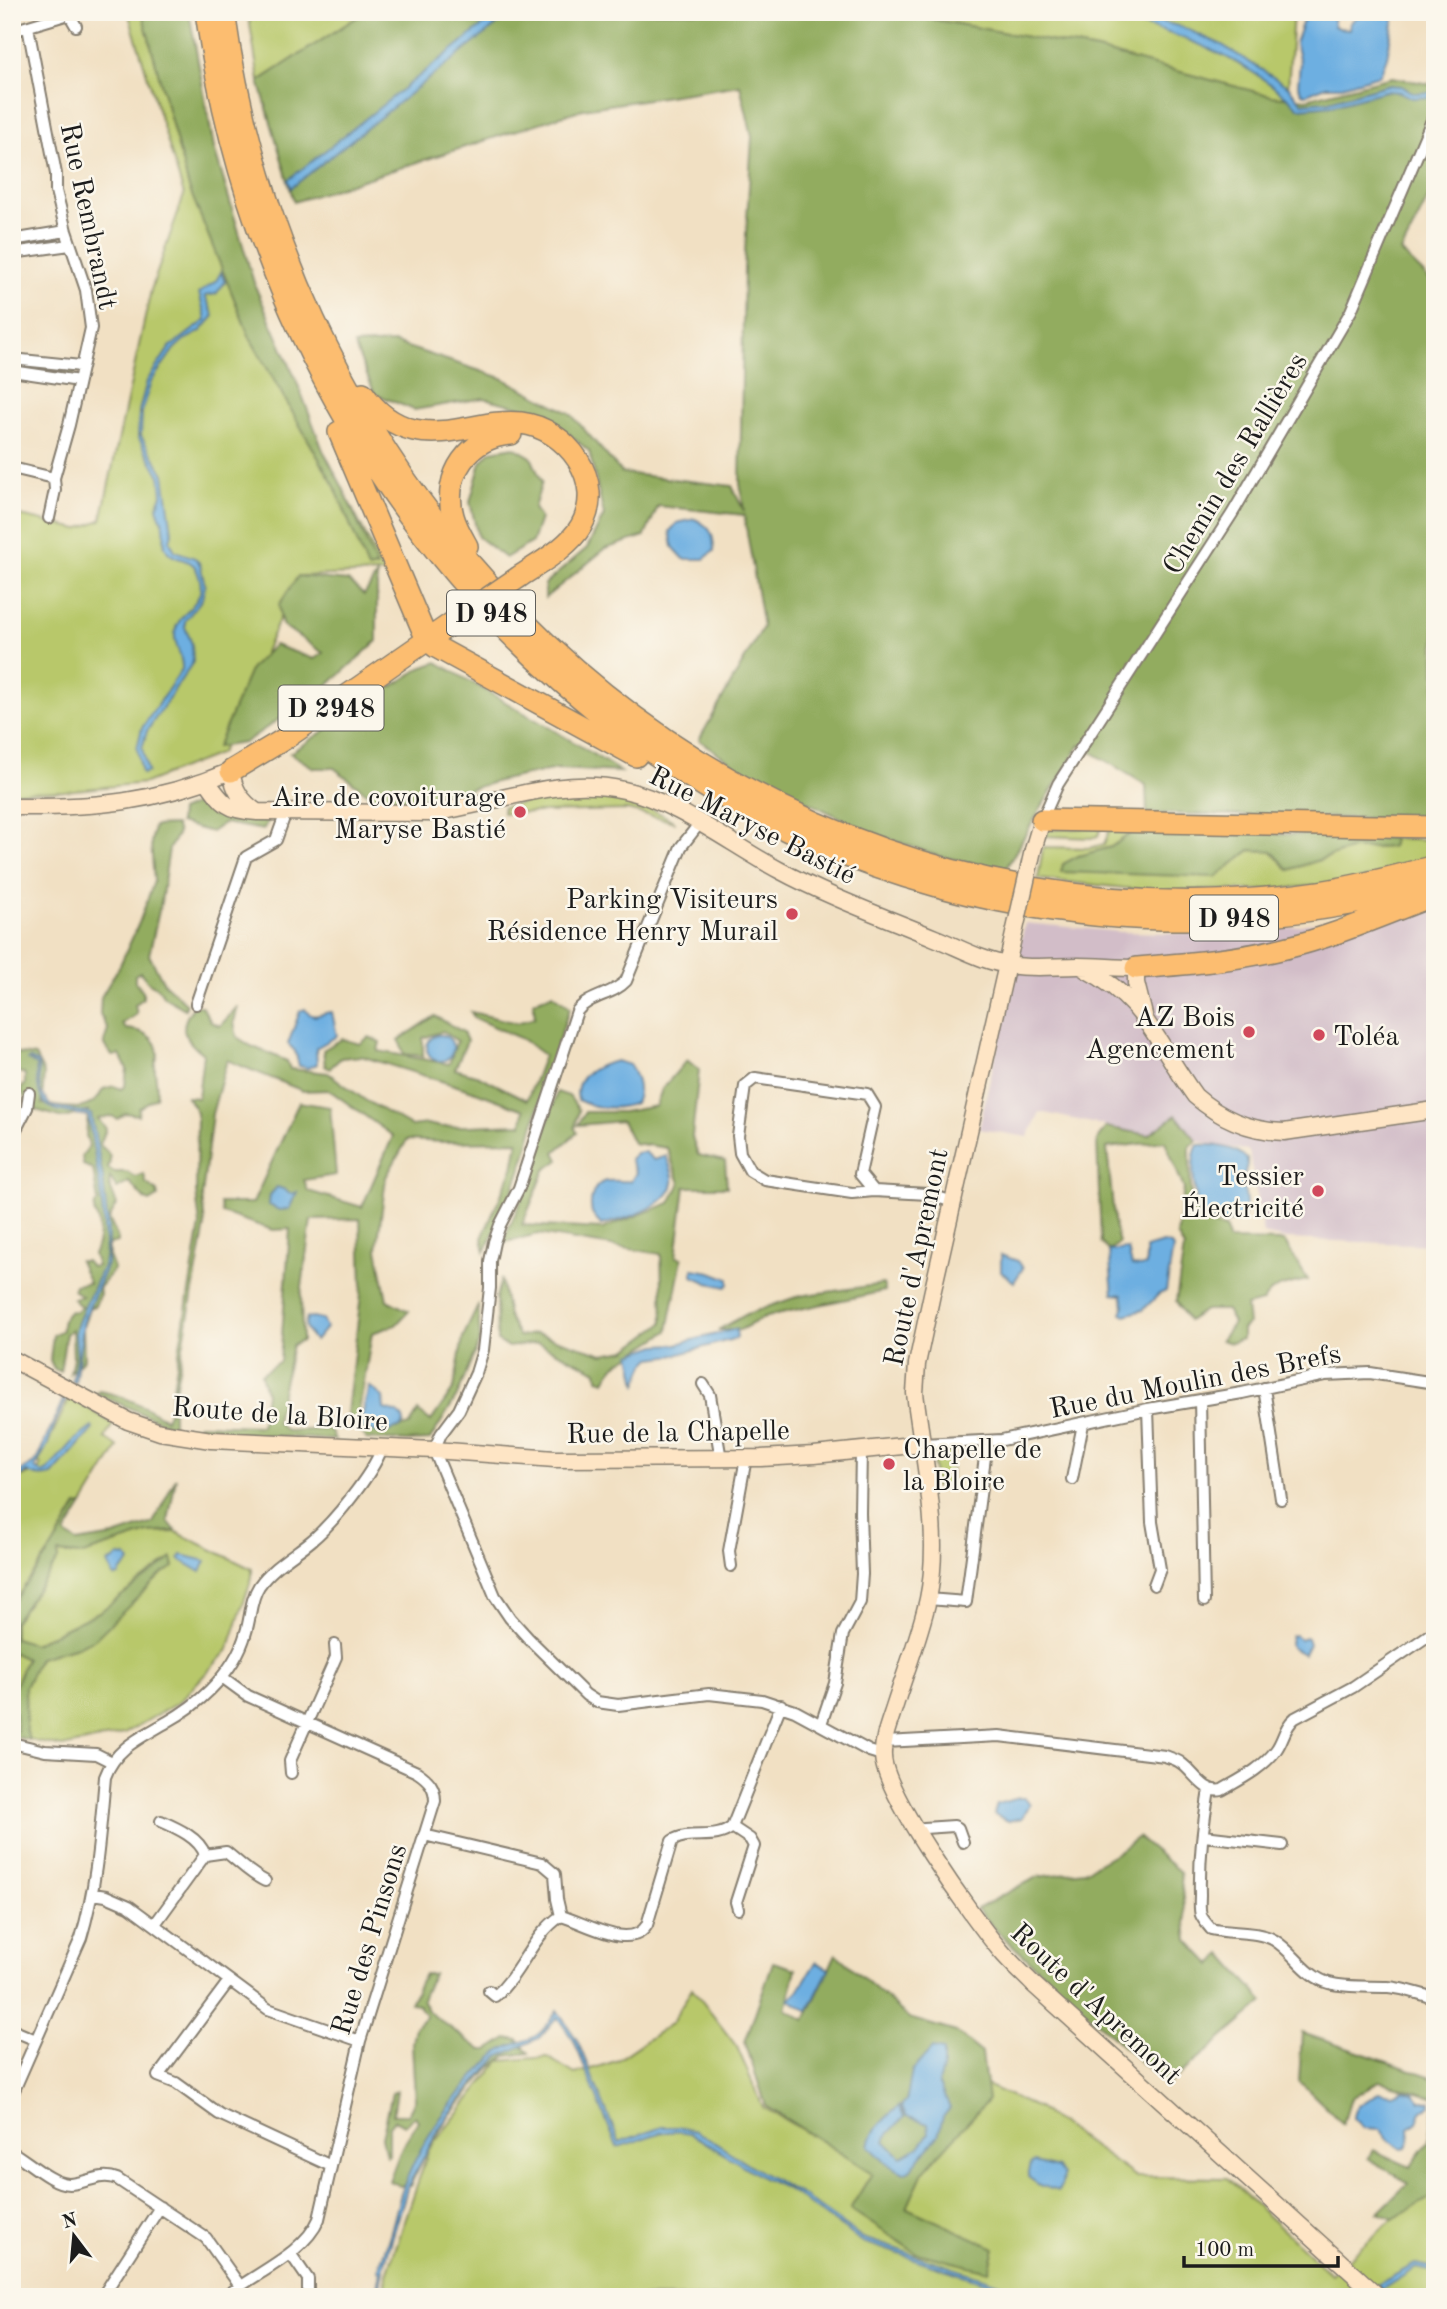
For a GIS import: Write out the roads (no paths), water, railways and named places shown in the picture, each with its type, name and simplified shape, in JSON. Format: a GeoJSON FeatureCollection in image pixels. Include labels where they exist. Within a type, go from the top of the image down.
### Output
{"type":"FeatureCollection","features":[{"type":"Feature","properties":{"kind":"highway","name":"D 948"},"geometry":{"type":"LineString","coordinates":[[206,12],[225,117],[242,180],[271,267],[319,371],[356,438],[396,498],[450,568],[492,614],[534,657],[600,715],[674,769],[723,798],[800,837],[871,866],[953,890],[1031,907],[1119,918],[1226,918],[1322,910],[1435,885]]}},
{"type":"Feature","properties":{"kind":"highway","name":"D 948"},"geometry":{"type":"LineString","coordinates":[[224,12],[253,154],[284,249],[314,319],[357,401],[394,463],[429,511],[506,603],[597,689],[637,720],[691,757],[782,808],[869,845],[972,876],[1059,892],[1139,900],[1259,898],[1331,890],[1435,866]]}},
{"type":"Feature","properties":{"kind":"highway"},"geometry":{"type":"LineString","coordinates":[[314,319],[371,404],[396,424],[430,432],[517,422],[544,429],[569,447],[580,462],[586,477],[588,504],[583,524],[558,549],[427,640]]}},
{"type":"Feature","properties":{"kind":"highway"},"geometry":{"type":"LineString","coordinates":[[319,371],[333,418],[427,640],[436,648],[635,756],[723,798]]}},
{"type":"Feature","properties":{"kind":"highway"},"geometry":{"type":"LineString","coordinates":[[506,603],[466,544],[453,516],[453,479],[457,467],[470,449],[487,438],[515,433],[542,440],[559,451],[576,477],[579,494],[578,511],[572,527],[558,549]]}},
{"type":"Feature","properties":{"kind":"highway","name":"D 2948"},"geometry":{"type":"LineString","coordinates":[[231,771],[286,738],[427,640]]}},
{"type":"Feature","properties":{"kind":"highway"},"geometry":{"type":"LineString","coordinates":[[1042,820],[1435,827]]}},
{"type":"Feature","properties":{"kind":"highway"},"geometry":{"type":"LineString","coordinates":[[1136,968],[1229,958],[1287,948],[1342,931],[1435,895]]}},
{"type":"Feature","properties":{"kind":"street"},"geometry":{"type":"LineString","coordinates":[[12,31],[69,15],[76,26]]}},
{"type":"Feature","properties":{"kind":"street","name":"Rue Rembrandt"},"geometry":{"type":"LineString","coordinates":[[28,27],[56,191],[91,314],[91,328],[54,478],[55,490],[49,518]]}},
{"type":"Feature","properties":{"kind":"street","name":"Chemin des Rallières"},"geometry":{"type":"LineString","coordinates":[[1042,820],[1058,784],[1233,514],[1351,311],[1435,113]]}},
{"type":"Feature","properties":{"kind":"street"},"geometry":{"type":"LineString","coordinates":[[12,240],[66,231]]}},
{"type":"Feature","properties":{"kind":"street"},"geometry":{"type":"LineString","coordinates":[[12,253],[70,245]]}},
{"type":"Feature","properties":{"kind":"street"},"geometry":{"type":"LineString","coordinates":[[12,359],[80,373]]}},
{"type":"Feature","properties":{"kind":"street"},"geometry":{"type":"LineString","coordinates":[[12,371],[80,373]]}},
{"type":"Feature","properties":{"kind":"street"},"geometry":{"type":"LineString","coordinates":[[12,468],[54,478]]}},
{"type":"Feature","properties":{"kind":"street"},"geometry":{"type":"LineString","coordinates":[[231,771],[238,796],[257,812]]}},
{"type":"Feature","properties":{"kind":"street","name":"D 2948"},"geometry":{"type":"LineString","coordinates":[[12,807],[81,807],[125,803],[155,797],[231,771]]}},
{"type":"Feature","properties":{"kind":"street","name":"Rue Maryse Bastié"},"geometry":{"type":"LineString","coordinates":[[207,781],[232,810],[257,812],[431,813],[547,788],[591,786],[624,790],[669,806],[805,883],[900,924],[1007,965]]}},
{"type":"Feature","properties":{"kind":"street"},"geometry":{"type":"LineString","coordinates":[[196,1004],[246,857],[276,840],[286,812]]}},
{"type":"Feature","properties":{"kind":"street","name":"Route d'Apremont"},"geometry":{"type":"LineString","coordinates":[[1042,820],[1033,850],[915,1377],[933,1537],[933,1559],[928,1599],[884,1749],[892,1786],[968,1908],[1002,1953],[1379,2297]]}},
{"type":"Feature","properties":{"kind":"street"},"geometry":{"type":"LineString","coordinates":[[699,824],[681,847],[626,981],[617,988],[587,1001],[577,1011],[519,1188],[494,1242],[483,1350],[476,1373],[459,1410],[441,1434],[434,1450],[495,1596],[516,1625],[586,1695],[607,1705],[709,1694],[740,1696],[781,1705],[869,1751],[999,1736],[1165,1756],[1179,1761],[1209,1790],[1222,1790],[1253,1772],[1274,1753],[1288,1724],[1295,1718],[1353,1687],[1435,1631]]}},
{"type":"Feature","properties":{"kind":"street"},"geometry":{"type":"LineString","coordinates":[[1007,965],[1136,968],[1138,997],[1144,1015]]}},
{"type":"Feature","properties":{"kind":"street"},"geometry":{"type":"LineString","coordinates":[[1080,966],[1117,988],[1144,1015],[1195,1096],[1231,1120],[1248,1127],[1268,1132],[1284,1132],[1435,1110]]}},
{"type":"Feature","properties":{"kind":"street"},"geometry":{"type":"LineString","coordinates":[[874,1191],[860,1174],[875,1107],[867,1094],[755,1078],[745,1086],[738,1136],[740,1153],[750,1171],[765,1180],[852,1193],[874,1191],[928,1194],[953,1202]]}},
{"type":"Feature","properties":{"kind":"street"},"geometry":{"type":"LineString","coordinates":[[12,1137],[27,1108],[29,1093]]}},
{"type":"Feature","properties":{"kind":"street","name":"Route de la Bloire"},"geometry":{"type":"LineString","coordinates":[[12,1359],[111,1413],[160,1432],[243,1443],[434,1450]]}},
{"type":"Feature","properties":{"kind":"street","name":"Rue du Moulin des Brefs"},"geometry":{"type":"LineString","coordinates":[[922,1444],[987,1442],[1305,1378],[1348,1373],[1390,1374],[1435,1383]]}},
{"type":"Feature","properties":{"kind":"street"},"geometry":{"type":"LineString","coordinates":[[703,1384],[710,1395],[721,1459]]}},
{"type":"Feature","properties":{"kind":"street"},"geometry":{"type":"LineString","coordinates":[[1264,1388],[1281,1499]]}},
{"type":"Feature","properties":{"kind":"street"},"geometry":{"type":"LineString","coordinates":[[1200,1399],[1205,1601]]}},
{"type":"Feature","properties":{"kind":"street"},"geometry":{"type":"LineString","coordinates":[[1147,1409],[1152,1522],[1160,1569],[1154,1585]]}},
{"type":"Feature","properties":{"kind":"street"},"geometry":{"type":"LineString","coordinates":[[1072,1479],[1083,1424]]}},
{"type":"Feature","properties":{"kind":"street"},"geometry":{"type":"LineString","coordinates":[[928,1599],[966,1602],[987,1442]]}},
{"type":"Feature","properties":{"kind":"street","name":"Rue de la Chapelle"},"geometry":{"type":"LineString","coordinates":[[434,1450],[555,1459],[721,1459],[814,1455],[922,1444]]}},
{"type":"Feature","properties":{"kind":"street"},"geometry":{"type":"LineString","coordinates":[[12,2095],[81,1938],[93,1894],[101,1839],[105,1777],[112,1762],[127,1745],[199,1701],[222,1677],[240,1650],[258,1588],[273,1570],[323,1529],[361,1483],[382,1448]]}},
{"type":"Feature","properties":{"kind":"street"},"geometry":{"type":"LineString","coordinates":[[821,1724],[835,1683],[843,1634],[860,1602],[862,1450]]}},
{"type":"Feature","properties":{"kind":"street"},"geometry":{"type":"LineString","coordinates":[[731,1566],[729,1551],[746,1458]]}},
{"type":"Feature","properties":{"kind":"street"},"geometry":{"type":"LineString","coordinates":[[291,1773],[290,1761],[336,1657],[335,1646]]}},
{"type":"Feature","properties":{"kind":"street","name":"Rue des Pinsons"},"geometry":{"type":"LineString","coordinates":[[222,1677],[248,1696],[417,1772],[426,1778],[435,1793],[435,1801],[360,2041],[315,2229],[302,2244],[225,2297]]}},
{"type":"Feature","properties":{"kind":"street"},"geometry":{"type":"LineString","coordinates":[[561,1916],[620,1937],[639,1935],[647,1925],[672,1840],[682,1836],[722,1833],[732,1827],[781,1705]]}},
{"type":"Feature","properties":{"kind":"street"},"geometry":{"type":"LineString","coordinates":[[12,1743],[44,1751],[96,1754],[112,1762]]}},
{"type":"Feature","properties":{"kind":"street"},"geometry":{"type":"LineString","coordinates":[[1209,1790],[1202,1828],[1204,1836],[1201,1850],[1200,1914],[1211,1929],[1260,1935],[1273,1940],[1319,1980],[1341,1986],[1404,1989],[1435,1998]]}},
{"type":"Feature","properties":{"kind":"street"},"geometry":{"type":"LineString","coordinates":[[162,1821],[202,1846],[205,1856]]}},
{"type":"Feature","properties":{"kind":"street"},"geometry":{"type":"LineString","coordinates":[[917,1830],[954,1826],[958,1828],[962,1842]]}},
{"type":"Feature","properties":{"kind":"street"},"geometry":{"type":"LineString","coordinates":[[732,1827],[750,1839],[754,1846],[736,1902],[738,1909]]}},
{"type":"Feature","properties":{"kind":"street"},"geometry":{"type":"LineString","coordinates":[[424,1835],[542,1863],[555,1874],[561,1916]]}},
{"type":"Feature","properties":{"kind":"street"},"geometry":{"type":"LineString","coordinates":[[1204,1836],[1282,1844]]}},
{"type":"Feature","properties":{"kind":"street"},"geometry":{"type":"LineString","coordinates":[[155,1924],[205,1856],[226,1852],[252,1875],[265,1881]]}},
{"type":"Feature","properties":{"kind":"street"},"geometry":{"type":"LineString","coordinates":[[93,1894],[118,1900],[155,1924],[268,2009],[360,2041]]}},
{"type":"Feature","properties":{"kind":"street"},"geometry":{"type":"LineString","coordinates":[[489,1991],[495,1996],[509,1984],[536,1938],[561,1916]]}},
{"type":"Feature","properties":{"kind":"street"},"geometry":{"type":"LineString","coordinates":[[229,1980],[158,2076],[176,2083],[219,2114],[331,2166]]}},
{"type":"Feature","properties":{"kind":"street"},"geometry":{"type":"LineString","coordinates":[[12,2030],[36,2040]]}},
{"type":"Feature","properties":{"kind":"street"},"geometry":{"type":"LineString","coordinates":[[12,2152],[61,2183],[77,2183],[110,2176],[206,2238],[240,2286]]}},
{"type":"Feature","properties":{"kind":"street"},"geometry":{"type":"LineString","coordinates":[[102,2297],[160,2207]]}},
{"type":"Feature","properties":{"kind":"street"},"geometry":{"type":"LineString","coordinates":[[289,2253],[308,2279],[308,2290]]}},
{"type":"Feature","properties":{"kind":"water"},"geometry":{"type":"Polygon","coordinates":[[[500,12],[513,12],[291,188],[288,180],[500,12]]]}},
{"type":"Feature","properties":{"kind":"water"},"geometry":{"type":"Polygon","coordinates":[[[1089,12],[1122,12],[1182,27],[1222,45],[1289,87],[1302,103],[1329,101],[1386,85],[1401,86],[1414,93],[1435,92],[1435,97],[1412,98],[1400,92],[1385,91],[1333,105],[1299,108],[1253,72],[1201,45],[1146,26],[1089,12]]]}},
{"type":"Feature","properties":{"kind":"water"},"geometry":{"type":"Polygon","coordinates":[[[1361,13],[1394,18],[1387,57],[1380,75],[1342,86],[1326,86],[1307,94],[1302,93],[1298,85],[1300,62],[1295,43],[1304,18],[1323,14],[1333,18],[1334,26],[1349,29],[1350,23],[1361,13]]]}},
{"type":"Feature","properties":{"kind":"water"},"geometry":{"type":"Polygon","coordinates":[[[221,272],[225,282],[216,294],[205,296],[214,316],[200,332],[174,349],[151,382],[142,412],[141,436],[164,474],[172,532],[170,541],[175,551],[195,558],[200,564],[205,585],[202,599],[185,621],[192,644],[193,662],[147,731],[142,748],[148,772],[142,774],[137,748],[142,728],[182,669],[175,632],[182,617],[198,598],[200,581],[194,565],[172,556],[165,547],[164,527],[157,507],[162,495],[160,476],[138,437],[139,411],[147,381],[170,347],[206,320],[199,293],[216,281],[221,272]]]}},
{"type":"Feature","properties":{"kind":"water"},"geometry":{"type":"Polygon","coordinates":[[[695,519],[710,532],[714,551],[704,559],[684,559],[673,547],[670,531],[677,523],[695,519]]]}},
{"type":"Feature","properties":{"kind":"water"},"geometry":{"type":"Polygon","coordinates":[[[305,1009],[314,1016],[332,1012],[337,1036],[316,1048],[317,1064],[308,1068],[299,1066],[295,1051],[288,1044],[300,1011],[305,1009]]]}},
{"type":"Feature","properties":{"kind":"water"},"geometry":{"type":"Polygon","coordinates":[[[440,1035],[449,1039],[453,1048],[449,1057],[440,1061],[431,1057],[427,1048],[431,1039],[440,1035]]]}},
{"type":"Feature","properties":{"kind":"water"},"geometry":{"type":"Polygon","coordinates":[[[28,1060],[38,1063],[40,1091],[51,1106],[91,1114],[103,1178],[108,1229],[107,1264],[84,1320],[75,1383],[72,1381],[77,1355],[75,1333],[106,1254],[101,1193],[88,1116],[62,1112],[47,1105],[39,1091],[36,1065],[28,1060]]]}},
{"type":"Feature","properties":{"kind":"water"},"geometry":{"type":"Polygon","coordinates":[[[616,1061],[630,1065],[638,1088],[635,1103],[606,1107],[578,1100],[577,1091],[582,1078],[594,1069],[616,1061]]]}},
{"type":"Feature","properties":{"kind":"water"},"geometry":{"type":"Polygon","coordinates":[[[1198,1145],[1224,1147],[1247,1159],[1244,1176],[1246,1206],[1243,1218],[1220,1222],[1199,1213],[1193,1169],[1198,1145]]]}},
{"type":"Feature","properties":{"kind":"water"},"geometry":{"type":"Polygon","coordinates":[[[645,1152],[654,1160],[666,1156],[673,1177],[669,1192],[643,1212],[601,1225],[591,1208],[596,1188],[606,1181],[631,1181],[636,1173],[630,1159],[636,1153],[645,1152]]]}},
{"type":"Feature","properties":{"kind":"water"},"geometry":{"type":"Polygon","coordinates":[[[277,1187],[290,1194],[297,1192],[289,1209],[279,1210],[269,1205],[270,1195],[277,1187]]]}},
{"type":"Feature","properties":{"kind":"water"},"geometry":{"type":"Polygon","coordinates":[[[1163,1243],[1173,1248],[1166,1291],[1159,1294],[1143,1310],[1125,1315],[1121,1313],[1124,1305],[1122,1295],[1113,1294],[1109,1251],[1128,1249],[1132,1266],[1141,1267],[1146,1265],[1146,1248],[1163,1243]]]}},
{"type":"Feature","properties":{"kind":"water"},"geometry":{"type":"Polygon","coordinates":[[[1001,1255],[1018,1261],[1023,1268],[1014,1282],[1001,1272],[1001,1255]]]}},
{"type":"Feature","properties":{"kind":"water"},"geometry":{"type":"Polygon","coordinates":[[[693,1269],[729,1279],[729,1284],[726,1287],[708,1283],[693,1276],[693,1269]]]}},
{"type":"Feature","properties":{"kind":"water"},"geometry":{"type":"Polygon","coordinates":[[[307,1318],[322,1319],[326,1328],[315,1341],[305,1325],[307,1318]]]}},
{"type":"Feature","properties":{"kind":"water"},"geometry":{"type":"Polygon","coordinates":[[[736,1329],[737,1338],[676,1355],[651,1358],[645,1364],[637,1384],[631,1354],[657,1345],[677,1344],[736,1329]]]}},
{"type":"Feature","properties":{"kind":"water"},"geometry":{"type":"Polygon","coordinates":[[[369,1386],[383,1397],[384,1409],[402,1417],[404,1423],[401,1427],[382,1432],[363,1428],[362,1417],[369,1386]]]}},
{"type":"Feature","properties":{"kind":"water"},"geometry":{"type":"Polygon","coordinates":[[[65,1395],[67,1397],[48,1444],[35,1468],[42,1473],[49,1469],[75,1440],[92,1427],[93,1429],[52,1475],[40,1476],[27,1472],[12,1481],[12,1476],[37,1459],[65,1395]]]}},
{"type":"Feature","properties":{"kind":"water"},"geometry":{"type":"Polygon","coordinates":[[[182,1555],[206,1561],[201,1572],[179,1559],[182,1555]]]}},
{"type":"Feature","properties":{"kind":"water"},"geometry":{"type":"Polygon","coordinates":[[[119,1556],[127,1557],[130,1562],[119,1576],[114,1577],[108,1563],[119,1556]]]}},
{"type":"Feature","properties":{"kind":"water"},"geometry":{"type":"Polygon","coordinates":[[[1295,1635],[1300,1639],[1307,1638],[1309,1644],[1304,1654],[1290,1645],[1291,1636],[1295,1635]]]}},
{"type":"Feature","properties":{"kind":"water"},"geometry":{"type":"Polygon","coordinates":[[[1024,1798],[1030,1804],[1022,1818],[1008,1821],[994,1814],[997,1804],[1024,1798]]]}},
{"type":"Feature","properties":{"kind":"water"},"geometry":{"type":"Polygon","coordinates":[[[816,1962],[829,1969],[808,2011],[789,1999],[798,1991],[816,1962]]]}},
{"type":"Feature","properties":{"kind":"water"},"geometry":{"type":"Polygon","coordinates":[[[557,2010],[577,2040],[619,2142],[662,2127],[696,2131],[802,2195],[863,2238],[1040,2297],[1029,2297],[863,2242],[787,2189],[763,2178],[690,2133],[661,2133],[617,2147],[574,2041],[557,2017],[539,2038],[498,2057],[440,2127],[408,2186],[376,2297],[378,2270],[402,2189],[433,2129],[456,2098],[494,2056],[537,2035],[557,2010]]]}},
{"type":"Feature","properties":{"kind":"water"},"geometry":{"type":"Polygon","coordinates":[[[932,2048],[943,2050],[943,2066],[938,2083],[950,2108],[943,2117],[938,2136],[910,2170],[904,2173],[887,2164],[869,2146],[876,2129],[899,2106],[904,2117],[885,2141],[901,2157],[919,2147],[929,2133],[928,2124],[906,2116],[901,2106],[906,2102],[912,2071],[932,2048]]]}},
{"type":"Feature","properties":{"kind":"water"},"geometry":{"type":"Polygon","coordinates":[[[1403,2090],[1414,2093],[1421,2101],[1431,2101],[1431,2105],[1421,2112],[1417,2122],[1409,2128],[1407,2148],[1401,2149],[1387,2139],[1381,2129],[1364,2128],[1354,2118],[1360,2105],[1379,2092],[1393,2094],[1403,2090]]]}},
{"type":"Feature","properties":{"kind":"water"},"geometry":{"type":"Polygon","coordinates":[[[1031,2163],[1058,2168],[1063,2175],[1058,2191],[1039,2185],[1028,2177],[1031,2163]]]}},
{"type":"Feature","properties":{"kind":"water"},"geometry":{"type":"Polygon","coordinates":[[[1415,2264],[1435,2268],[1435,2272],[1416,2268],[1381,2290],[1377,2285],[1415,2264]]]}},
{"type":"Feature","properties":{"kind":"place","name":"Aire de covoiturage Maryse Bastié"},"geometry":{"type":"Point","coordinates":[520,812]}},
{"type":"Feature","properties":{"kind":"place","name":"Parking Visiteurs Résidence Henry Murail"},"geometry":{"type":"Point","coordinates":[792,914]}},
{"type":"Feature","properties":{"kind":"place","name":"AZ Bois Agencement"},"geometry":{"type":"Point","coordinates":[1249,1032]}},
{"type":"Feature","properties":{"kind":"place","name":"Toléa"},"geometry":{"type":"Point","coordinates":[1319,1035]}},
{"type":"Feature","properties":{"kind":"place","name":"Tessier Électricité"},"geometry":{"type":"Point","coordinates":[1318,1191]}},
{"type":"Feature","properties":{"kind":"place","name":"Chapelle de la Bloire"},"geometry":{"type":"Point","coordinates":[889,1464]}}]}
